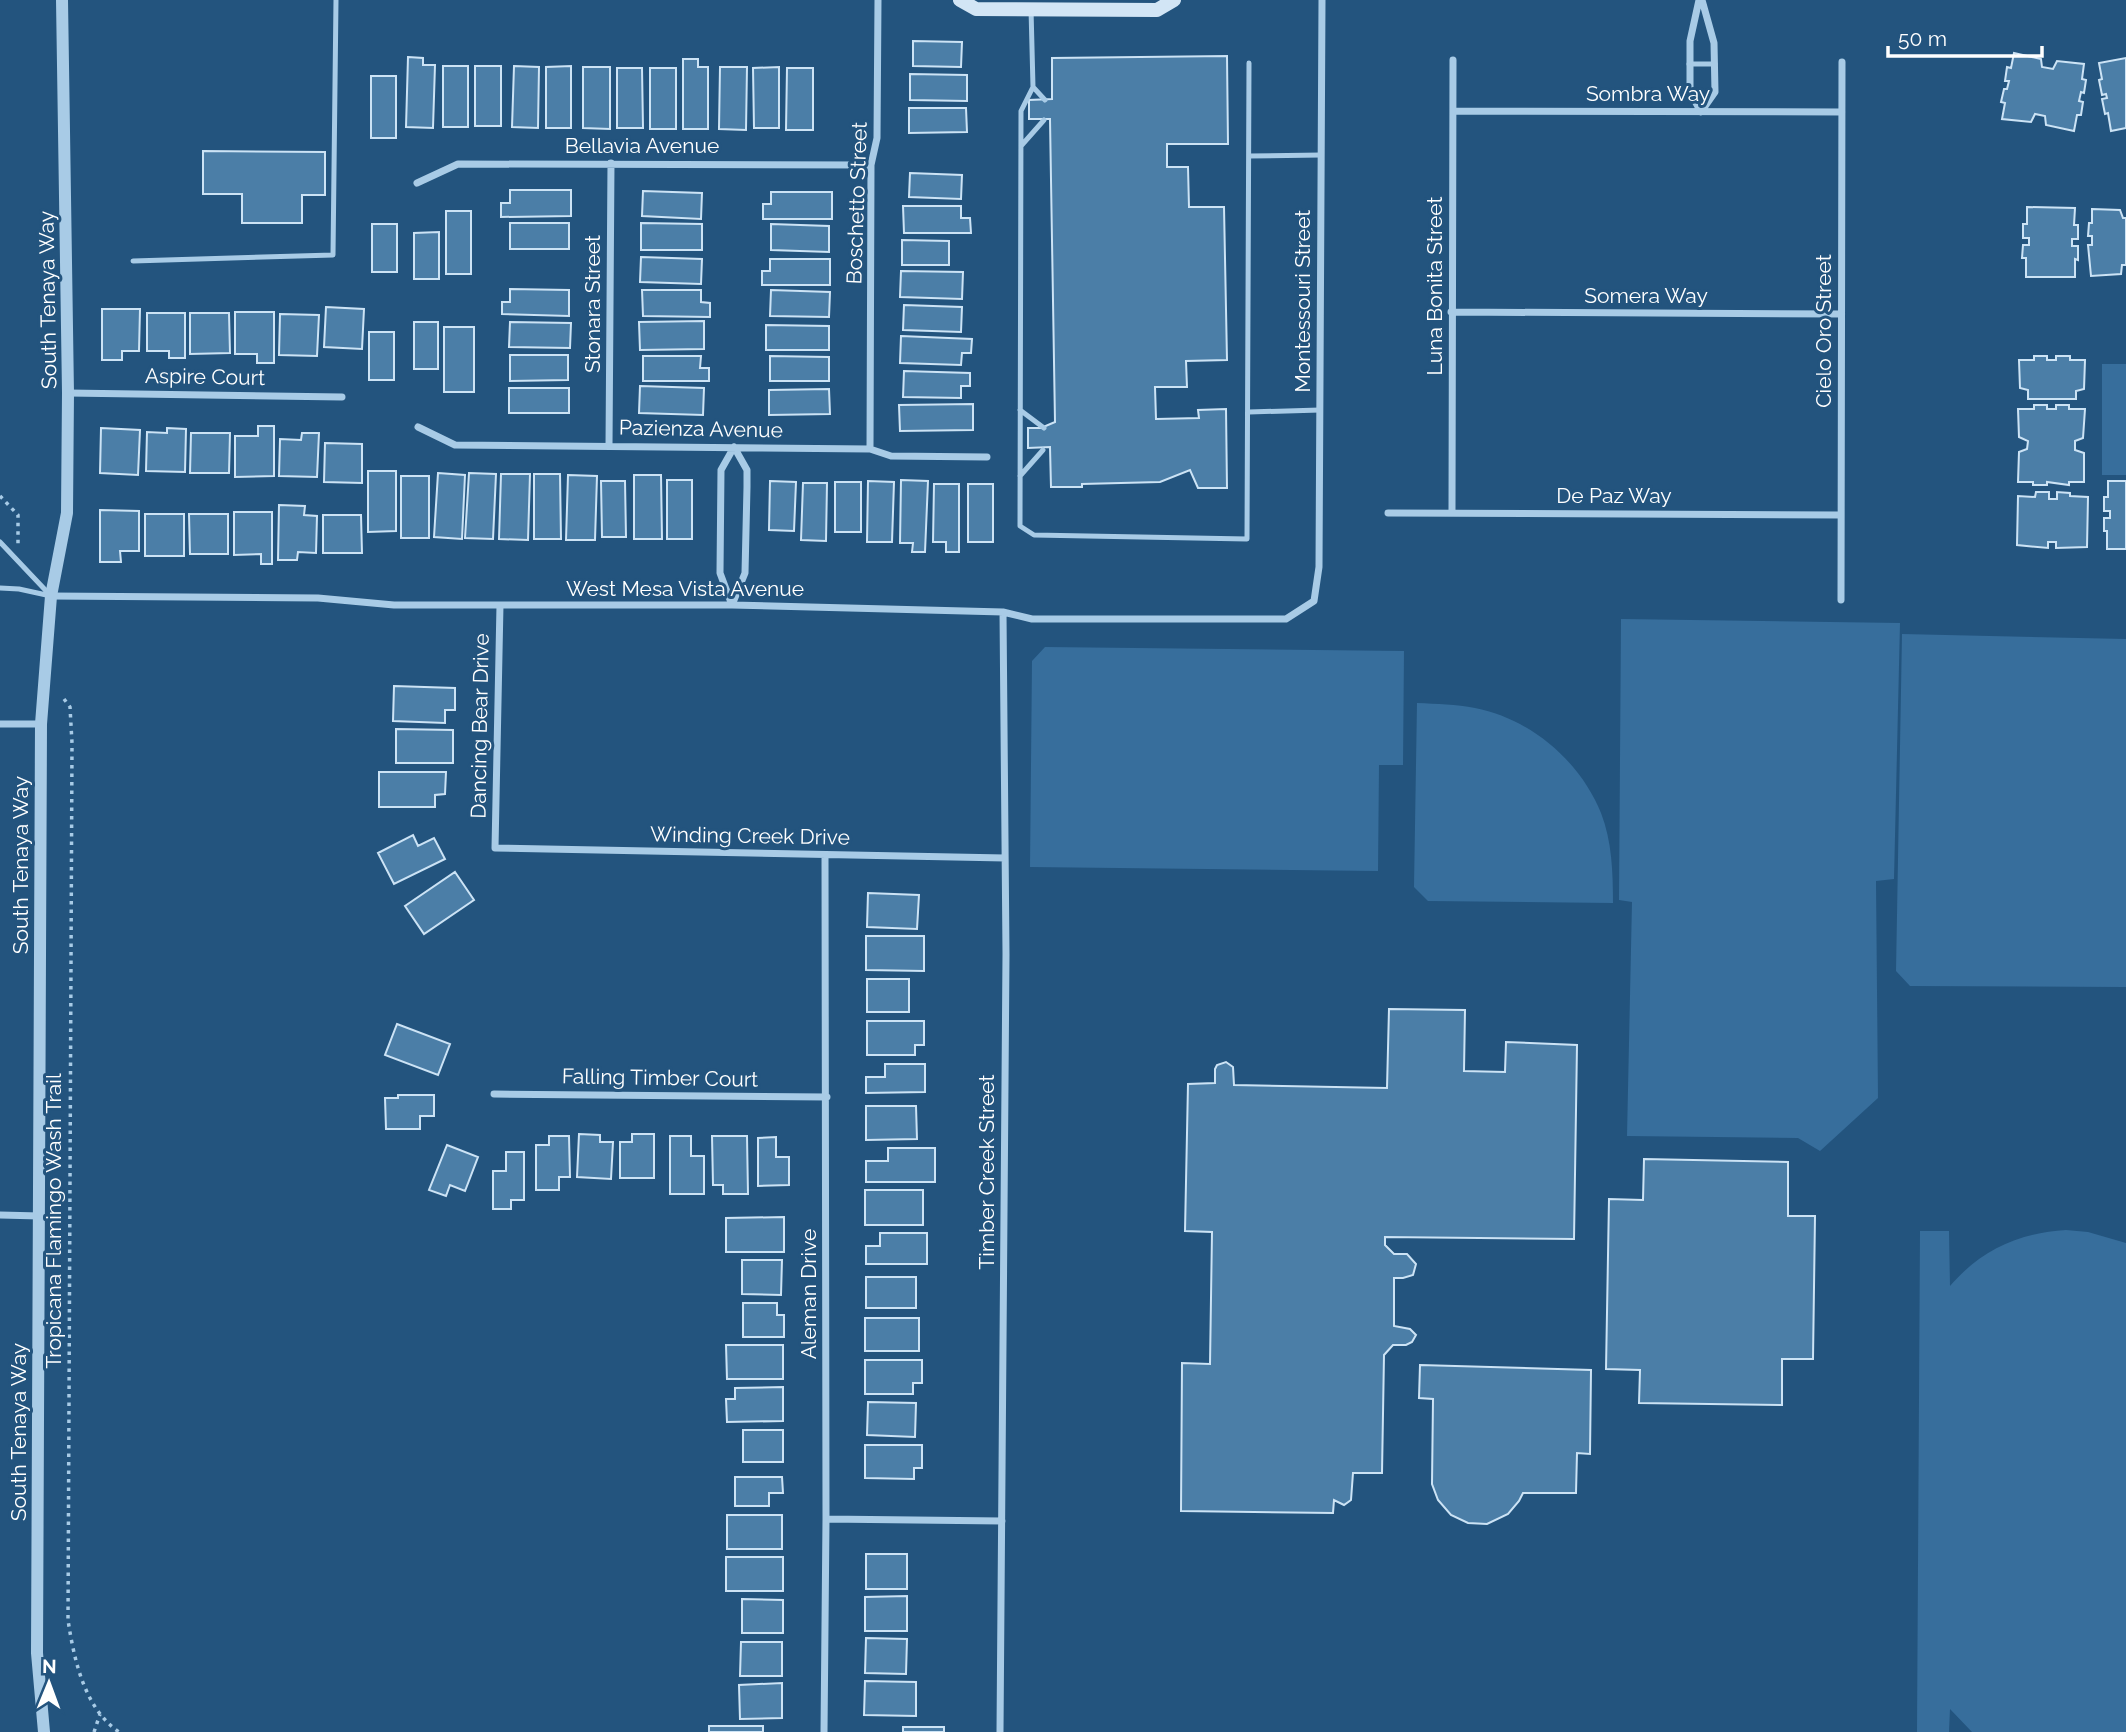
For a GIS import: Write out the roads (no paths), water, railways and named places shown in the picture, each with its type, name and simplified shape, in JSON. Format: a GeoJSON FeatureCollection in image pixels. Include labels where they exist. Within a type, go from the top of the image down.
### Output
{"type":"FeatureCollection","features":[{"type":"Feature","properties":{"kind":"main road"},"geometry":{"type":"LineString","coordinates":[[960,0],[976,9],[1039,6],[1157,10],[1174,0]]}},
{"type":"Feature","properties":{"kind":"street","name":"South Tenaya Way"},"geometry":{"type":"LineString","coordinates":[[44,1732],[37,1653],[41,724],[51,596],[67,513],[68,393],[62,0]]}},
{"type":"Feature","properties":{"kind":"street","name":"Boschetto Street"},"geometry":{"type":"LineString","coordinates":[[870,449],[871,165],[877,138],[878,0]]}},
{"type":"Feature","properties":{"kind":"street","name":"Montessouri Street"},"geometry":{"type":"LineString","coordinates":[[1314,601],[1319,568],[1322,0]]}},
{"type":"Feature","properties":{"kind":"street"},"geometry":{"type":"LineString","coordinates":[[1701,0],[1714,43],[1715,92],[1701,112],[1690,92],[1689,64],[1690,41],[1701,0]]}},
{"type":"Feature","properties":{"kind":"street","name":"Luna Bonita Street"},"geometry":{"type":"LineString","coordinates":[[1452,513],[1453,60]]}},
{"type":"Feature","properties":{"kind":"street","name":"Cielo Oro Street"},"geometry":{"type":"LineString","coordinates":[[1841,600],[1842,62]]}},
{"type":"Feature","properties":{"kind":"street","name":"Sombra Way"},"geometry":{"type":"LineString","coordinates":[[1454,111],[1842,112]]}},
{"type":"Feature","properties":{"kind":"street","name":"Stonara Street"},"geometry":{"type":"LineString","coordinates":[[609,446],[611,163]]}},
{"type":"Feature","properties":{"kind":"street","name":"Bellavia Avenue"},"geometry":{"type":"LineString","coordinates":[[417,183],[458,164],[871,165]]}},
{"type":"Feature","properties":{"kind":"street","name":"Somera Way"},"geometry":{"type":"LineString","coordinates":[[1451,312],[1841,314]]}},
{"type":"Feature","properties":{"kind":"street","name":"Aspire Court"},"geometry":{"type":"LineString","coordinates":[[68,393],[342,397]]}},
{"type":"Feature","properties":{"kind":"street","name":"Pazienza Avenue"},"geometry":{"type":"LineString","coordinates":[[418,427],[455,445],[870,449],[891,456],[987,457]]}},
{"type":"Feature","properties":{"kind":"street"},"geometry":{"type":"LineString","coordinates":[[732,605],[720,573],[721,470],[734,447]]}},
{"type":"Feature","properties":{"kind":"street"},"geometry":{"type":"LineString","coordinates":[[732,605],[745,573],[747,487],[747,470],[734,447]]}},
{"type":"Feature","properties":{"kind":"street","name":"De Paz Way"},"geometry":{"type":"LineString","coordinates":[[1388,513],[1841,516]]}},
{"type":"Feature","properties":{"kind":"street","name":"West Mesa Vista Avenue"},"geometry":{"type":"LineString","coordinates":[[51,596],[318,598],[394,605],[732,605],[1003,612],[1032,619],[1286,619],[1314,601]]}},
{"type":"Feature","properties":{"kind":"street","name":"Dancing Bear Drive"},"geometry":{"type":"LineString","coordinates":[[495,848],[500,605]]}},
{"type":"Feature","properties":{"kind":"street","name":"Timber Creek Street"},"geometry":{"type":"LineString","coordinates":[[1000,1732],[1006,967],[1003,612]]}},
{"type":"Feature","properties":{"kind":"street"},"geometry":{"type":"LineString","coordinates":[[0,724],[41,724]]}},
{"type":"Feature","properties":{"kind":"street","name":"Winding Creek Drive"},"geometry":{"type":"LineString","coordinates":[[495,848],[1005,858]]}},
{"type":"Feature","properties":{"kind":"street","name":"Aleman Drive"},"geometry":{"type":"LineString","coordinates":[[824,1732],[827,1097],[825,855]]}},
{"type":"Feature","properties":{"kind":"street","name":"Falling Timber Court"},"geometry":{"type":"LineString","coordinates":[[494,1094],[827,1097]]}},
{"type":"Feature","properties":{"kind":"street"},"geometry":{"type":"LineString","coordinates":[[0,1215],[40,1216]]}},
{"type":"Feature","properties":{"kind":"street"},"geometry":{"type":"LineString","coordinates":[[826,1518],[1002,1521]]}},
{"type":"Feature","properties":{"kind":"lane"},"geometry":{"type":"LineString","coordinates":[[132,261],[333,256],[336,0]]}},
{"type":"Feature","properties":{"kind":"lane"},"geometry":{"type":"LineString","coordinates":[[1039,6],[1032,87],[1021,111],[1020,526],[1034,535],[1247,539],[1249,62]]}},
{"type":"Feature","properties":{"kind":"lane"},"geometry":{"type":"LineString","coordinates":[[1689,64],[1715,64]]}},
{"type":"Feature","properties":{"kind":"lane"},"geometry":{"type":"LineString","coordinates":[[1032,87],[1045,100]]}},
{"type":"Feature","properties":{"kind":"lane"},"geometry":{"type":"LineString","coordinates":[[1021,146],[1045,120]]}},
{"type":"Feature","properties":{"kind":"lane"},"geometry":{"type":"LineString","coordinates":[[1249,156],[1321,155]]}},
{"type":"Feature","properties":{"kind":"lane"},"geometry":{"type":"LineString","coordinates":[[1020,410],[1044,428]]}},
{"type":"Feature","properties":{"kind":"lane"},"geometry":{"type":"LineString","coordinates":[[1249,412],[1320,410]]}},
{"type":"Feature","properties":{"kind":"lane"},"geometry":{"type":"LineString","coordinates":[[1020,477],[1043,450]]}},
{"type":"Feature","properties":{"kind":"lane"},"geometry":{"type":"LineString","coordinates":[[0,542],[51,596]]}},
{"type":"Feature","properties":{"kind":"lane"},"geometry":{"type":"LineString","coordinates":[[0,588],[51,596]]}}]}
